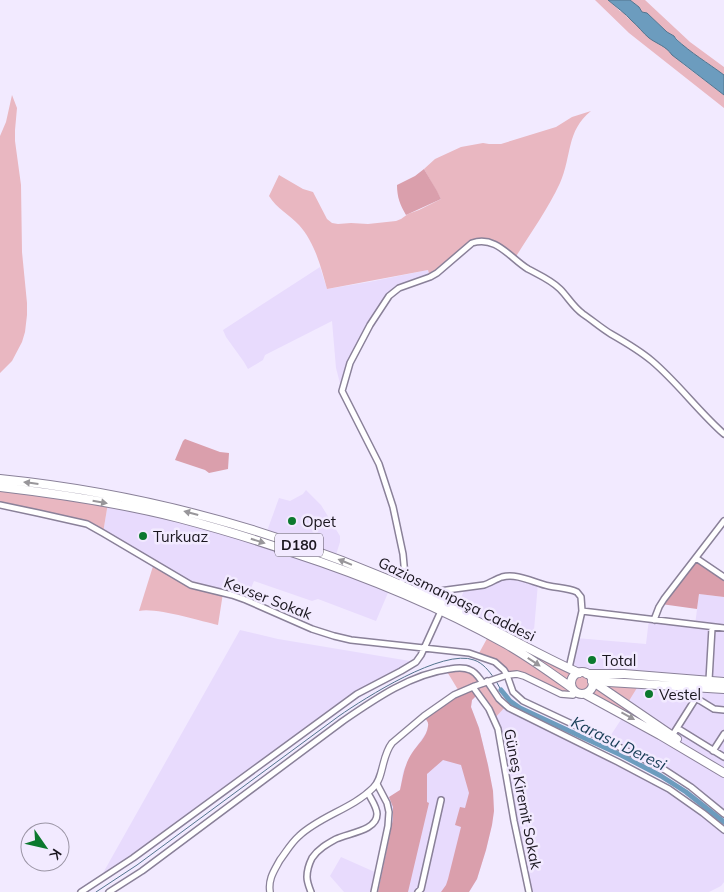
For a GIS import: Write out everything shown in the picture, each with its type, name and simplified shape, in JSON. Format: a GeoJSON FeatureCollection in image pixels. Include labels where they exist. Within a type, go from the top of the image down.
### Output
{"type":"FeatureCollection","features":[{"type":"Feature","properties":{"kind":"main road","name":"Gaziosmanpaşa Caddesi"},"geometry":{"type":"LineString","coordinates":[[0,479],[138,500],[193,513],[296,544],[429,597],[586,676],[724,689]]}},
{"type":"Feature","properties":{"kind":"main road","name":"Gaziosmanpaşa Caddesi"},"geometry":{"type":"LineString","coordinates":[[0,487],[91,500],[198,523],[331,565],[398,591],[507,644],[580,694],[585,694],[664,737],[724,773]]}},
{"type":"Feature","properties":{"kind":"main road","name":"Gaziosmanpaşa Caddesi"},"geometry":{"type":"LineString","coordinates":[[586,676],[624,674],[724,682]]}},
{"type":"Feature","properties":{"kind":"main road"},"geometry":{"type":"LineString","coordinates":[[574,690],[571,683],[572,678],[586,676],[593,685],[585,694]]}},
{"type":"Feature","properties":{"kind":"main road","name":"D180"},"geometry":{"type":"LineString","coordinates":[[586,676],[672,736],[724,767]]}},
{"type":"Feature","properties":{"kind":"street"},"geometry":{"type":"LineString","coordinates":[[400,585],[404,576],[403,554],[394,507],[379,464],[342,391],[350,363],[370,325],[389,296],[399,288],[437,273],[472,243],[486,241],[496,245],[504,249],[528,269],[553,282],[581,312],[652,361],[706,418],[724,434]]}},
{"type":"Feature","properties":{"kind":"street","name":"Kevser Sokak"},"geometry":{"type":"LineString","coordinates":[[0,505],[79,522],[93,527],[191,585],[246,600],[312,629],[351,640],[478,655],[495,662],[507,675]]}},
{"type":"Feature","properties":{"kind":"street"},"geometry":{"type":"LineString","coordinates":[[654,620],[664,599],[723,523]]}},
{"type":"Feature","properties":{"kind":"street"},"geometry":{"type":"LineString","coordinates":[[696,558],[724,577]]}},
{"type":"Feature","properties":{"kind":"street"},"geometry":{"type":"LineString","coordinates":[[429,597],[432,592],[484,585],[501,577],[522,578],[543,585],[577,592],[581,597],[582,611],[569,668]]}},
{"type":"Feature","properties":{"kind":"street"},"geometry":{"type":"LineString","coordinates":[[81,892],[133,858],[357,694],[416,662],[441,611]]}},
{"type":"Feature","properties":{"kind":"street"},"geometry":{"type":"LineString","coordinates":[[582,611],[724,628]]}},
{"type":"Feature","properties":{"kind":"street"},"geometry":{"type":"LineString","coordinates":[[709,680],[712,628]]}},
{"type":"Feature","properties":{"kind":"street"},"geometry":{"type":"LineString","coordinates":[[109,892],[142,871],[364,706],[393,689],[428,674],[456,668],[470,670],[487,682],[499,700],[509,708],[663,785],[681,796],[724,830]]}},
{"type":"Feature","properties":{"kind":"street"},"geometry":{"type":"LineString","coordinates":[[270,892],[269,884],[273,872],[298,836],[368,793],[377,784],[387,749],[442,702],[473,687],[500,677],[517,674],[560,694],[573,695],[574,690]]}},
{"type":"Feature","properties":{"kind":"street"},"geometry":{"type":"LineString","coordinates":[[507,675],[513,692],[523,701],[665,770],[724,814]]}},
{"type":"Feature","properties":{"kind":"street","name":"Güneş Kiremit Sokak"},"geometry":{"type":"LineString","coordinates":[[473,687],[489,709],[498,728],[528,892]]}},
{"type":"Feature","properties":{"kind":"street"},"geometry":{"type":"LineString","coordinates":[[672,736],[696,698],[698,687]]}},
{"type":"Feature","properties":{"kind":"street"},"geometry":{"type":"LineString","coordinates":[[696,698],[714,709],[724,710]]}},
{"type":"Feature","properties":{"kind":"street"},"geometry":{"type":"LineString","coordinates":[[677,728],[724,757]]}},
{"type":"Feature","properties":{"kind":"street"},"geometry":{"type":"LineString","coordinates":[[713,751],[724,734]]}},
{"type":"Feature","properties":{"kind":"street"},"geometry":{"type":"LineString","coordinates":[[374,892],[388,826],[389,812],[387,803],[377,784]]}},
{"type":"Feature","properties":{"kind":"street"},"geometry":{"type":"LineString","coordinates":[[311,892],[307,872],[310,862],[318,852],[338,838],[368,828],[376,820],[376,810],[368,793]]}},
{"type":"Feature","properties":{"kind":"street"},"geometry":{"type":"LineString","coordinates":[[418,892],[421,889],[441,800]]}},
{"type":"Feature","properties":{"kind":"shaded area"},"geometry":{"type":"Polygon","coordinates":[[[595,0],[608,0],[650,38],[667,48],[684,65],[724,95],[724,108],[629,33],[595,0]]]}},
{"type":"Feature","properties":{"kind":"shaded area"},"geometry":{"type":"Polygon","coordinates":[[[630,0],[645,0],[690,42],[724,67],[724,75],[693,55],[674,36],[647,13],[642,12],[630,0]]]}},
{"type":"Feature","properties":{"kind":"shaded area"},"geometry":{"type":"Polygon","coordinates":[[[12,95],[17,108],[15,141],[21,185],[22,252],[27,315],[22,342],[12,361],[0,373],[0,136],[6,122],[12,95]]]}},
{"type":"Feature","properties":{"kind":"shaded area"},"geometry":{"type":"Polygon","coordinates":[[[591,111],[577,127],[573,135],[564,173],[555,193],[515,258],[496,245],[477,241],[430,277],[428,270],[327,289],[317,256],[305,232],[269,196],[279,175],[303,189],[313,192],[327,219],[332,223],[368,224],[396,221],[441,199],[424,169],[435,159],[461,147],[483,143],[501,144],[556,127],[572,117],[591,111]]]}},
{"type":"Feature","properties":{"kind":"shaded area"},"geometry":{"type":"Polygon","coordinates":[[[424,169],[441,199],[406,215],[399,201],[397,185],[424,169]]]}},
{"type":"Feature","properties":{"kind":"shaded area"},"geometry":{"type":"Polygon","coordinates":[[[320,267],[327,289],[428,270],[430,277],[406,285],[389,296],[350,363],[342,391],[336,368],[332,321],[265,355],[263,360],[248,369],[223,330],[320,267]]]}},
{"type":"Feature","properties":{"kind":"shaded area"},"geometry":{"type":"Polygon","coordinates":[[[185,439],[220,452],[229,453],[228,469],[209,473],[175,460],[185,439]]]}},
{"type":"Feature","properties":{"kind":"shaded area"},"geometry":{"type":"Polygon","coordinates":[[[0,487],[108,503],[103,533],[92,527],[0,505],[0,487]]]}},
{"type":"Feature","properties":{"kind":"shaded area"},"geometry":{"type":"Polygon","coordinates":[[[306,490],[321,505],[340,536],[335,558],[266,534],[279,498],[290,501],[303,494],[306,490]]]}},
{"type":"Feature","properties":{"kind":"shaded area"},"geometry":{"type":"Polygon","coordinates":[[[108,503],[177,518],[390,588],[376,621],[318,599],[312,601],[254,581],[246,600],[191,585],[103,533],[108,503]]]}},
{"type":"Feature","properties":{"kind":"shaded area"},"geometry":{"type":"Polygon","coordinates":[[[696,558],[724,577],[724,597],[699,594],[697,609],[661,604],[696,558]]]}},
{"type":"Feature","properties":{"kind":"shaded area"},"geometry":{"type":"Polygon","coordinates":[[[154,563],[183,582],[223,593],[218,625],[156,611],[139,611],[154,563]]]}},
{"type":"Feature","properties":{"kind":"shaded area"},"geometry":{"type":"Polygon","coordinates":[[[505,577],[538,583],[533,642],[529,649],[456,610],[465,588],[505,577]]]}},
{"type":"Feature","properties":{"kind":"shaded area"},"geometry":{"type":"Polygon","coordinates":[[[699,594],[724,597],[724,814],[691,787],[607,741],[624,715],[579,673],[569,668],[576,638],[646,644],[649,619],[695,625],[699,594]]]}},
{"type":"Feature","properties":{"kind":"shaded area"},"geometry":{"type":"Polygon","coordinates":[[[240,630],[278,639],[416,662],[357,694],[105,877],[103,873],[240,630]]]}},
{"type":"Feature","properties":{"kind":"shaded area"},"geometry":{"type":"Polygon","coordinates":[[[489,635],[523,654],[527,647],[591,677],[640,683],[627,704],[650,721],[646,727],[582,694],[575,692],[561,694],[533,679],[507,675],[504,670],[478,655],[489,635]]]}},
{"type":"Feature","properties":{"kind":"shaded area"},"geometry":{"type":"Polygon","coordinates":[[[446,670],[470,670],[483,683],[487,681],[506,706],[494,719],[473,687],[460,693],[446,670]]]}},
{"type":"Feature","properties":{"kind":"shaded area"},"geometry":{"type":"Polygon","coordinates":[[[473,687],[478,694],[472,700],[471,707],[479,728],[488,765],[493,791],[494,811],[486,850],[477,879],[469,892],[441,892],[448,879],[461,827],[455,825],[460,807],[465,808],[469,793],[461,765],[443,760],[427,774],[427,802],[429,803],[408,892],[378,892],[393,819],[393,807],[389,797],[400,790],[407,762],[426,734],[428,723],[424,716],[473,687]]]}},
{"type":"Feature","properties":{"kind":"shaded area"},"geometry":{"type":"Polygon","coordinates":[[[478,694],[472,700],[471,707],[479,728],[488,765],[493,791],[494,811],[486,850],[477,879],[469,892],[344,892],[330,876],[341,857],[377,873],[388,826],[386,799],[400,790],[403,772],[407,763],[429,725],[424,716],[478,694]]]}},
{"type":"Feature","properties":{"kind":"shaded area"},"geometry":{"type":"Polygon","coordinates":[[[506,706],[656,781],[724,830],[724,882],[721,886],[709,892],[529,892],[494,719],[506,706]]]}},
{"type":"Feature","properties":{"kind":"water"},"geometry":{"type":"Polygon","coordinates":[[[608,0],[630,0],[688,49],[724,75],[724,95],[664,47],[649,38],[608,0]]]}},
{"type":"Feature","properties":{"kind":"waterway"},"geometry":{"type":"LineString","coordinates":[[96,892],[137,865],[339,716],[385,687],[443,661],[460,658],[480,663],[494,678]]}},
{"type":"Feature","properties":{"kind":"waterway"},"geometry":{"type":"LineString","coordinates":[[496,681],[501,690]]}},
{"type":"Feature","properties":{"kind":"waterway","name":"Karasu Deresi"},"geometry":{"type":"LineString","coordinates":[[501,690],[510,701],[520,708],[621,755],[661,776],[686,792],[724,822]]}},
{"type":"Feature","properties":{"kind":"place","name":"Opet"},"geometry":{"type":"Point","coordinates":[292,521]}},
{"type":"Feature","properties":{"kind":"place","name":"Turkuaz"},"geometry":{"type":"Point","coordinates":[143,536]}},
{"type":"Feature","properties":{"kind":"place","name":"Total"},"geometry":{"type":"Point","coordinates":[592,660]}},
{"type":"Feature","properties":{"kind":"place","name":"Vestel"},"geometry":{"type":"Point","coordinates":[649,694]}}]}
